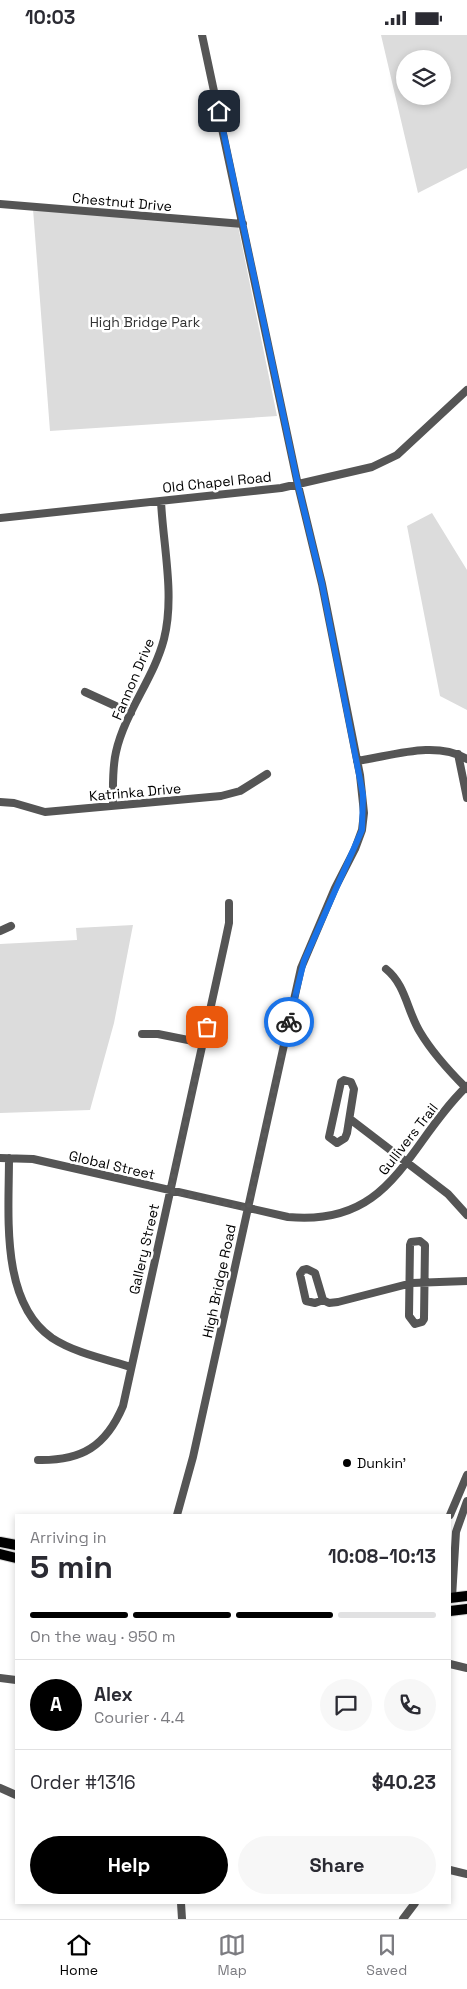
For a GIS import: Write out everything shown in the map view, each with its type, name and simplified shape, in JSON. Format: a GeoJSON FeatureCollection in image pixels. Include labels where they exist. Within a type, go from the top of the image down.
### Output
{"type":"FeatureCollection","features":[{"type":"Feature","properties":{"kind":"main road"},"geometry":{"type":"LineString","coordinates":[[0,1542],[15,1545]]}},
{"type":"Feature","properties":{"kind":"main road"},"geometry":{"type":"LineString","coordinates":[[0,1554],[15,1558]]}},
{"type":"Feature","properties":{"kind":"main road"},"geometry":{"type":"LineString","coordinates":[[451,1597],[467,1596]]}},
{"type":"Feature","properties":{"kind":"main road"},"geometry":{"type":"LineString","coordinates":[[451,1611],[467,1609]]}},
{"type":"Feature","properties":{"kind":"street","name":"High Bridge Road"},"geometry":{"type":"LineString","coordinates":[[177,1514],[193,1457],[301,968],[362,830],[363,795],[322,584],[298,485],[202,35]]}},
{"type":"Feature","properties":{"kind":"street","name":"Chestnut Drive"},"geometry":{"type":"LineString","coordinates":[[0,204],[243,224]]}},
{"type":"Feature","properties":{"kind":"street","name":"Old Chapel Road"},"geometry":{"type":"LineString","coordinates":[[0,518],[298,485],[372,467],[391,459],[418,438],[467,390]]}},
{"type":"Feature","properties":{"kind":"street","name":"Fannon Drive"},"geometry":{"type":"LineString","coordinates":[[113,805],[116,753],[162,646],[166,627],[167,588],[161,501]]}},
{"type":"Feature","properties":{"kind":"street"},"geometry":{"type":"LineString","coordinates":[[85,692],[132,713]]}},
{"type":"Feature","properties":{"kind":"street"},"geometry":{"type":"LineString","coordinates":[[356,761],[438,749],[458,754],[467,759]]}},
{"type":"Feature","properties":{"kind":"street"},"geometry":{"type":"LineString","coordinates":[[458,754],[467,797]]}},
{"type":"Feature","properties":{"kind":"street","name":"Katrinka Drive"},"geometry":{"type":"LineString","coordinates":[[0,802],[14,803],[45,812],[228,795],[247,788],[266,774]]}},
{"type":"Feature","properties":{"kind":"street","name":"Gallery Street"},"geometry":{"type":"LineString","coordinates":[[38,1460],[67,1459],[85,1452],[102,1441],[115,1424],[123,1405],[229,923],[229,903]]}},
{"type":"Feature","properties":{"kind":"street"},"geometry":{"type":"LineString","coordinates":[[0,931],[11,926]]}},
{"type":"Feature","properties":{"kind":"street"},"geometry":{"type":"LineString","coordinates":[[386,969],[399,982],[410,1012],[425,1040],[466,1087]]}},
{"type":"Feature","properties":{"kind":"street"},"geometry":{"type":"LineString","coordinates":[[142,1033],[158,1034],[203,1043]]}},
{"type":"Feature","properties":{"kind":"street"},"geometry":{"type":"LineString","coordinates":[[344,1080],[348,1080],[354,1085],[350,1119],[345,1138],[340,1143],[332,1141],[329,1137],[341,1082],[344,1080]]}},
{"type":"Feature","properties":{"kind":"street","name":"Gullivers Trail"},"geometry":{"type":"LineString","coordinates":[[248,1209],[308,1219],[342,1213],[375,1196],[408,1162],[466,1087]]}},
{"type":"Feature","properties":{"kind":"street"},"geometry":{"type":"LineString","coordinates":[[350,1119],[456,1201],[467,1215]]}},
{"type":"Feature","properties":{"kind":"street"},"geometry":{"type":"LineString","coordinates":[[4,1158],[10,1263],[15,1286],[25,1308],[38,1327],[53,1339],[82,1352],[131,1367]]}},
{"type":"Feature","properties":{"kind":"street","name":"Global Street"},"geometry":{"type":"LineString","coordinates":[[4,1158],[34,1159],[248,1209]]}},
{"type":"Feature","properties":{"kind":"street"},"geometry":{"type":"LineString","coordinates":[[415,1241],[425,1245],[424,1319],[422,1322],[415,1324],[409,1316],[409,1284],[410,1245],[415,1241]]}},
{"type":"Feature","properties":{"kind":"street"},"geometry":{"type":"LineString","coordinates":[[323,1300],[329,1303],[338,1302],[409,1284],[467,1281]]}},
{"type":"Feature","properties":{"kind":"street"},"geometry":{"type":"LineString","coordinates":[[450,1514],[467,1475]]}},
{"type":"Feature","properties":{"kind":"street"},"geometry":{"type":"LineString","coordinates":[[451,1597],[455,1539],[467,1501]]}},
{"type":"Feature","properties":{"kind":"street"},"geometry":{"type":"LineString","coordinates":[[451,1665],[467,1668]]}},
{"type":"Feature","properties":{"kind":"street"},"geometry":{"type":"LineString","coordinates":[[0,1678],[15,1680]]}},
{"type":"Feature","properties":{"kind":"street"},"geometry":{"type":"LineString","coordinates":[[0,1788],[15,1795]]}},
{"type":"Feature","properties":{"kind":"street"},"geometry":{"type":"LineString","coordinates":[[451,1870],[467,1874]]}},
{"type":"Feature","properties":{"kind":"street"},"geometry":{"type":"LineString","coordinates":[[181,1904],[182,1919]]}},
{"type":"Feature","properties":{"kind":"street"},"geometry":{"type":"LineString","coordinates":[[403,1919],[414,1904]]}},
{"type":"Feature","properties":{"kind":"green space"},"geometry":{"type":"Polygon","coordinates":[[[381,35],[467,35],[467,168],[418,193],[397,105],[451,105],[451,50],[396,50],[396,99],[381,35]]]}},
{"type":"Feature","properties":{"kind":"green space","name":"High Bridge Park"},"geometry":{"type":"Polygon","coordinates":[[[33,209],[238,226],[277,416],[50,431],[33,209]]]}},
{"type":"Feature","properties":{"kind":"green space"},"geometry":{"type":"Polygon","coordinates":[[[432,513],[467,570],[467,710],[440,696],[407,526],[432,513]]]}},
{"type":"Feature","properties":{"kind":"green space"},"geometry":{"type":"Polygon","coordinates":[[[133,925],[114,1023],[90,1110],[0,1113],[0,944],[77,940],[76,928],[133,925]]]}},
{"type":"Feature","properties":{"kind":"way so far"},"geometry":{"type":"LineString","coordinates":[[207,1027],[170,1191],[248,1209],[289,1022]]}},
{"type":"Feature","properties":{"kind":"place","name":"Dunkin'"},"geometry":{"type":"Point","coordinates":[347,1463]}},
{"type":"Feature","properties":{"kind":"route"},"geometry":{"type":"LineString","coordinates":[[219,111],[265,336],[274,366],[307,526],[322,584],[363,795],[364,823],[362,830],[301,968],[289,1022]]}}]}
